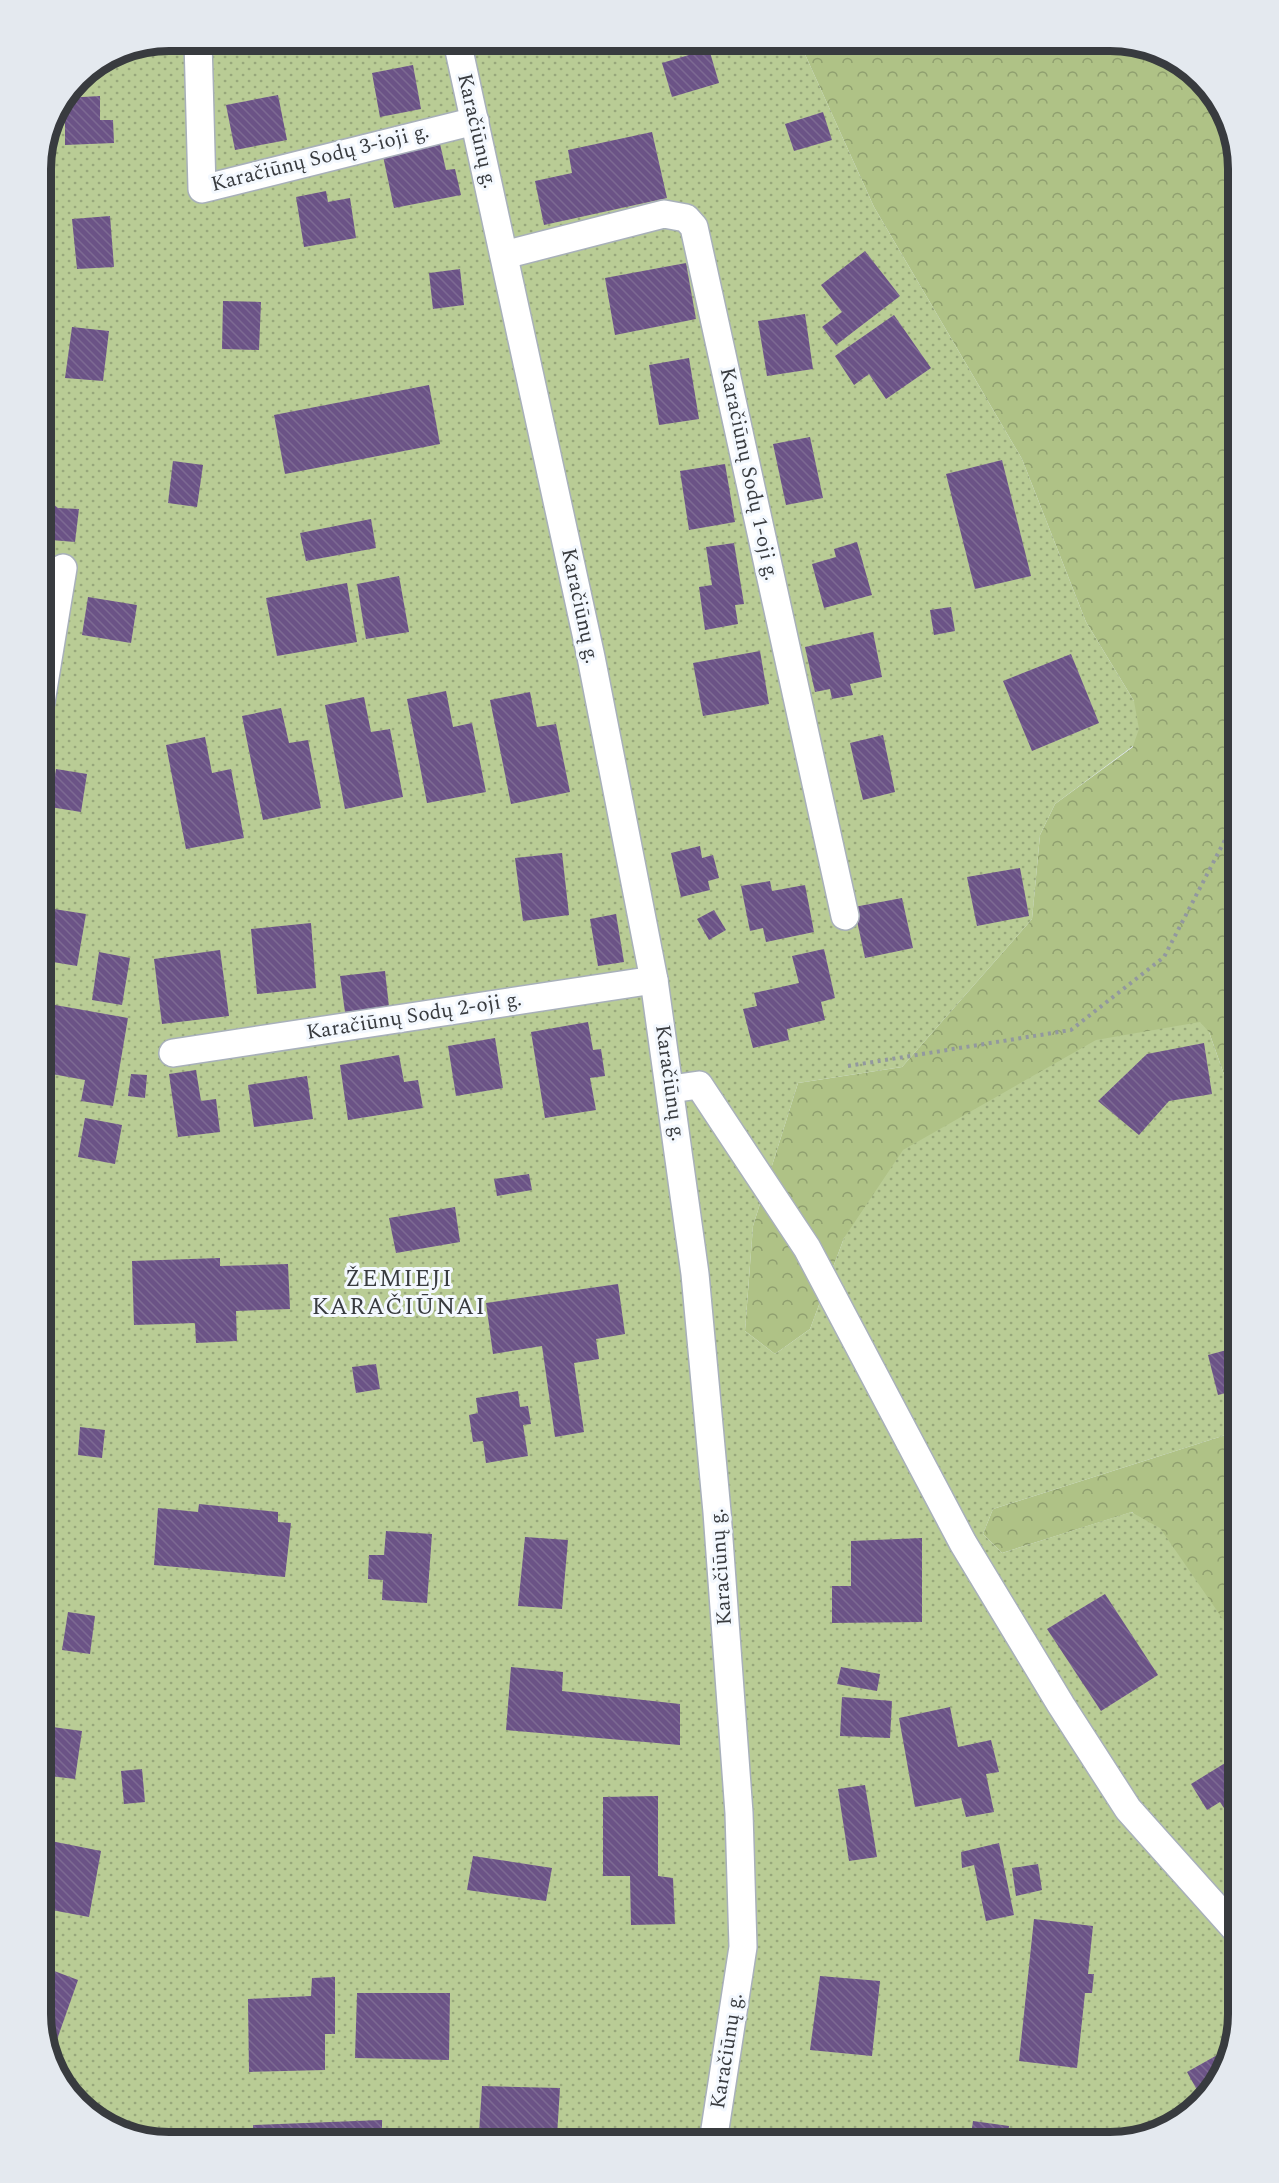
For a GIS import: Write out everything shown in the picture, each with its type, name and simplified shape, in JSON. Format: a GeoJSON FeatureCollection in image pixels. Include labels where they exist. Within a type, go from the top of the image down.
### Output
{"type":"FeatureCollection","features":[{"type":"Feature","properties":{"kind":"street","name":"Karačiūnų Sodų 3-ioji g."},"geometry":{"type":"LineString","coordinates":[[198,51],[202,189],[475,121]]}},
{"type":"Feature","properties":{"kind":"street","name":"Karačiūnų g."},"geometry":{"type":"LineString","coordinates":[[459,51],[591,657],[654,980],[671,1089],[696,1286],[718,1522],[739,1813],[743,1947],[715,2132]]}},
{"type":"Feature","properties":{"kind":"street","name":"Karačiūnų Sodų 1-oji g."},"geometry":{"type":"LineString","coordinates":[[504,255],[664,214],[686,218],[694,227],[845,916]]}},
{"type":"Feature","properties":{"kind":"street"},"geometry":{"type":"LineString","coordinates":[[51,641],[63,568]]}},
{"type":"Feature","properties":{"kind":"street","name":"Karačiūnų Sodų 2-oji g."},"geometry":{"type":"LineString","coordinates":[[173,1053],[654,980]]}},
{"type":"Feature","properties":{"kind":"street"},"geometry":{"type":"LineString","coordinates":[[671,1089],[699,1085],[807,1248],[963,1543],[1061,1705],[1128,1809],[1228,1920]]}},
{"type":"Feature","properties":{"kind":"path"},"geometry":{"type":"LineString","coordinates":[[848,1066],[1071,1030],[1164,957],[1226,838],[1228,828]]}},
{"type":"Feature","properties":{"kind":"green space"},"geometry":{"type":"Polygon","coordinates":[[[169,51],[804,51],[874,207],[1022,459],[1086,622],[1134,701],[1139,729],[1133,746],[1055,804],[1040,835],[1032,919],[902,1067],[798,1083],[753,1226],[745,1331],[775,1354],[810,1329],[844,1238],[903,1150],[1096,1040],[1200,1022],[1209,1032],[1228,1086],[1228,1434],[993,1509],[983,1534],[1002,1553],[1131,1512],[1160,1528],[1228,1627],[1227,2030],[1219,2059],[1208,2080],[1188,2103],[1176,2112],[1148,2126],[1110,2132],[161,2132],[131,2126],[103,2112],[80,2092],[71,2080],[57,2052],[51,2022],[51,289],[53,278],[51,161],[55,138],[63,117],[80,91],[103,71],[131,57],[169,51]]]}},
{"type":"Feature","properties":{"kind":"green space"},"geometry":{"type":"Polygon","coordinates":[[[804,51],[1118,51],[1133,53],[1162,63],[1188,80],[1208,103],[1219,124],[1227,153],[1228,169],[1228,1086],[1209,1032],[844,1238],[810,1329],[775,1354],[745,1331],[753,1226],[798,1083],[902,1067],[1032,919],[1040,835],[1055,804],[1133,747],[1134,701],[1086,622],[1022,459],[874,207],[804,51]]]}},
{"type":"Feature","properties":{"kind":"green space"},"geometry":{"type":"Polygon","coordinates":[[[51,263],[53,278],[51,289],[51,263]]]}},
{"type":"Feature","properties":{"kind":"green space"},"geometry":{"type":"Polygon","coordinates":[[[1228,1434],[1228,1627],[1132,1512],[1002,1553],[983,1534],[993,1509],[1228,1434]]]}},
{"type":"Feature","properties":{"kind":"building"},"geometry":{"type":"Polygon","coordinates":[[[710,51],[719,83],[672,97],[662,63],[710,51]]]}},
{"type":"Feature","properties":{"kind":"building"},"geometry":{"type":"Polygon","coordinates":[[[413,65],[421,109],[380,117],[372,73],[413,65]]]}},
{"type":"Feature","properties":{"kind":"building"},"geometry":{"type":"Polygon","coordinates":[[[278,95],[287,140],[235,150],[226,105],[278,95]]]}},
{"type":"Feature","properties":{"kind":"building"},"geometry":{"type":"Polygon","coordinates":[[[100,96],[100,120],[113,120],[114,143],[65,145],[65,114],[75,97],[100,96]]]}},
{"type":"Feature","properties":{"kind":"building"},"geometry":{"type":"Polygon","coordinates":[[[823,112],[832,140],[794,151],[785,124],[823,112]]]}},
{"type":"Feature","properties":{"kind":"building"},"geometry":{"type":"Polygon","coordinates":[[[652,132],[667,198],[544,225],[535,181],[572,173],[568,150],[652,132]]]}},
{"type":"Feature","properties":{"kind":"building"},"geometry":{"type":"Polygon","coordinates":[[[440,144],[446,170],[455,169],[461,195],[394,208],[383,156],[440,144]]]}},
{"type":"Feature","properties":{"kind":"building"},"geometry":{"type":"Polygon","coordinates":[[[326,191],[328,202],[350,198],[356,238],[304,247],[296,197],[326,191]]]}},
{"type":"Feature","properties":{"kind":"building"},"geometry":{"type":"Polygon","coordinates":[[[110,216],[114,267],[77,269],[72,219],[110,216]]]}},
{"type":"Feature","properties":{"kind":"building"},"geometry":{"type":"Polygon","coordinates":[[[865,251],[900,296],[836,345],[822,327],[842,312],[821,285],[865,251]]]}},
{"type":"Feature","properties":{"kind":"building"},"geometry":{"type":"Polygon","coordinates":[[[686,263],[696,319],[615,335],[605,278],[686,263]]]}},
{"type":"Feature","properties":{"kind":"building"},"geometry":{"type":"Polygon","coordinates":[[[460,269],[464,305],[433,309],[429,273],[460,269]]]}},
{"type":"Feature","properties":{"kind":"building"},"geometry":{"type":"Polygon","coordinates":[[[223,301],[261,302],[259,350],[222,349],[223,301]]]}},
{"type":"Feature","properties":{"kind":"building"},"geometry":{"type":"Polygon","coordinates":[[[805,314],[813,369],[767,376],[758,321],[805,314]]]}},
{"type":"Feature","properties":{"kind":"building"},"geometry":{"type":"Polygon","coordinates":[[[894,315],[931,368],[886,399],[869,374],[854,385],[835,356],[894,315]]]}},
{"type":"Feature","properties":{"kind":"building"},"geometry":{"type":"Polygon","coordinates":[[[72,327],[109,331],[103,381],[65,378],[72,327]]]}},
{"type":"Feature","properties":{"kind":"building"},"geometry":{"type":"Polygon","coordinates":[[[689,358],[699,419],[659,425],[649,365],[689,358]]]}},
{"type":"Feature","properties":{"kind":"building"},"geometry":{"type":"Polygon","coordinates":[[[429,385],[440,444],[285,474],[274,415],[429,385]]]}},
{"type":"Feature","properties":{"kind":"building"},"geometry":{"type":"Polygon","coordinates":[[[810,437],[823,498],[786,505],[773,444],[810,437]]]}},
{"type":"Feature","properties":{"kind":"building"},"geometry":{"type":"Polygon","coordinates":[[[1002,460],[1031,576],[975,589],[946,474],[1002,460]]]}},
{"type":"Feature","properties":{"kind":"building"},"geometry":{"type":"Polygon","coordinates":[[[173,461],[203,465],[197,507],[168,503],[173,461]]]}},
{"type":"Feature","properties":{"kind":"building"},"geometry":{"type":"Polygon","coordinates":[[[725,464],[735,522],[689,530],[680,471],[725,464]]]}},
{"type":"Feature","properties":{"kind":"building"},"geometry":{"type":"Polygon","coordinates":[[[51,502],[58,508],[79,509],[75,542],[51,540],[51,502]]]}},
{"type":"Feature","properties":{"kind":"building"},"geometry":{"type":"Polygon","coordinates":[[[371,519],[376,548],[306,561],[300,533],[371,519]]]}},
{"type":"Feature","properties":{"kind":"building"},"geometry":{"type":"Polygon","coordinates":[[[857,542],[872,595],[824,608],[812,564],[836,557],[834,549],[857,542]]]}},
{"type":"Feature","properties":{"kind":"building"},"geometry":{"type":"Polygon","coordinates":[[[734,543],[744,604],[735,605],[738,624],[705,630],[699,587],[712,585],[706,547],[734,543]]]}},
{"type":"Feature","properties":{"kind":"building"},"geometry":{"type":"Polygon","coordinates":[[[399,576],[409,632],[366,639],[357,584],[399,576]]]}},
{"type":"Feature","properties":{"kind":"building"},"geometry":{"type":"Polygon","coordinates":[[[347,583],[357,642],[277,656],[266,598],[347,583]]]}},
{"type":"Feature","properties":{"kind":"building"},"geometry":{"type":"Polygon","coordinates":[[[88,597],[137,605],[131,643],[82,635],[88,597]]]}},
{"type":"Feature","properties":{"kind":"building"},"geometry":{"type":"Polygon","coordinates":[[[951,607],[955,631],[934,635],[930,610],[951,607]]]}},
{"type":"Feature","properties":{"kind":"building"},"geometry":{"type":"Polygon","coordinates":[[[873,632],[882,677],[850,684],[853,695],[832,699],[830,689],[815,692],[805,647],[873,632]]]}},
{"type":"Feature","properties":{"kind":"building"},"geometry":{"type":"Polygon","coordinates":[[[760,651],[769,704],[703,716],[693,663],[760,651]]]}},
{"type":"Feature","properties":{"kind":"building"},"geometry":{"type":"Polygon","coordinates":[[[1071,654],[1099,723],[1032,751],[1003,681],[1071,654]]]}},
{"type":"Feature","properties":{"kind":"building"},"geometry":{"type":"Polygon","coordinates":[[[446,691],[453,727],[472,723],[486,792],[427,803],[407,699],[446,691]]]}},
{"type":"Feature","properties":{"kind":"building"},"geometry":{"type":"Polygon","coordinates":[[[530,692],[537,727],[556,724],[570,792],[511,804],[490,700],[530,692]]]}},
{"type":"Feature","properties":{"kind":"building"},"geometry":{"type":"Polygon","coordinates":[[[364,697],[371,732],[390,729],[403,797],[345,809],[325,705],[364,697]]]}},
{"type":"Feature","properties":{"kind":"building"},"geometry":{"type":"Polygon","coordinates":[[[281,708],[289,743],[308,740],[321,808],[263,820],[242,716],[281,708]]]}},
{"type":"Feature","properties":{"kind":"building"},"geometry":{"type":"Polygon","coordinates":[[[883,735],[895,792],[863,800],[850,743],[883,735]]]}},
{"type":"Feature","properties":{"kind":"building"},"geometry":{"type":"Polygon","coordinates":[[[205,737],[212,773],[231,769],[244,838],[186,849],[166,745],[205,737]]]}},
{"type":"Feature","properties":{"kind":"building"},"geometry":{"type":"Polygon","coordinates":[[[56,769],[87,774],[81,812],[51,807],[56,769]]]}},
{"type":"Feature","properties":{"kind":"building"},"geometry":{"type":"Polygon","coordinates":[[[700,846],[702,858],[713,855],[719,878],[708,881],[710,890],[681,897],[671,853],[700,846]]]}},
{"type":"Feature","properties":{"kind":"building"},"geometry":{"type":"Polygon","coordinates":[[[562,853],[569,915],[523,921],[515,858],[562,853]]]}},
{"type":"Feature","properties":{"kind":"building"},"geometry":{"type":"Polygon","coordinates":[[[1020,868],[1029,916],[977,926],[967,877],[1020,868]]]}},
{"type":"Feature","properties":{"kind":"building"},"geometry":{"type":"Polygon","coordinates":[[[770,881],[772,891],[805,885],[814,932],[766,942],[763,928],[750,931],[741,886],[770,881]]]}},
{"type":"Feature","properties":{"kind":"building"},"geometry":{"type":"Polygon","coordinates":[[[902,898],[913,948],[865,958],[854,907],[902,898]]]}},
{"type":"Feature","properties":{"kind":"building"},"geometry":{"type":"Polygon","coordinates":[[[51,909],[86,914],[77,966],[51,962],[51,909]]]}},
{"type":"Feature","properties":{"kind":"building"},"geometry":{"type":"Polygon","coordinates":[[[714,910],[726,930],[709,940],[697,919],[714,910]]]}},
{"type":"Feature","properties":{"kind":"building"},"geometry":{"type":"Polygon","coordinates":[[[616,914],[624,962],[598,966],[590,919],[616,914]]]}},
{"type":"Feature","properties":{"kind":"building"},"geometry":{"type":"Polygon","coordinates":[[[311,923],[316,988],[257,994],[251,929],[311,923]]]}},
{"type":"Feature","properties":{"kind":"building"},"geometry":{"type":"Polygon","coordinates":[[[824,949],[835,998],[821,1002],[825,1020],[787,1029],[789,1040],[753,1048],[743,1009],[757,1006],[754,993],[799,983],[792,956],[824,949]]]}},
{"type":"Feature","properties":{"kind":"building"},"geometry":{"type":"Polygon","coordinates":[[[220,950],[229,1016],[162,1024],[154,959],[220,950]]]}},
{"type":"Feature","properties":{"kind":"building"},"geometry":{"type":"Polygon","coordinates":[[[99,952],[130,958],[122,1005],[92,1000],[99,952]]]}},
{"type":"Feature","properties":{"kind":"building"},"geometry":{"type":"Polygon","coordinates":[[[385,971],[389,1007],[345,1012],[340,976],[385,971]]]}},
{"type":"Feature","properties":{"kind":"building"},"geometry":{"type":"Polygon","coordinates":[[[51,1004],[128,1018],[113,1106],[81,1101],[85,1080],[51,1074],[51,1004]]]}},
{"type":"Feature","properties":{"kind":"building"},"geometry":{"type":"Polygon","coordinates":[[[588,1022],[593,1050],[601,1049],[605,1076],[590,1078],[596,1110],[545,1118],[531,1032],[588,1022]]]}},
{"type":"Feature","properties":{"kind":"building"},"geometry":{"type":"Polygon","coordinates":[[[495,1038],[503,1088],[456,1096],[448,1046],[495,1038]]]}},
{"type":"Feature","properties":{"kind":"building"},"geometry":{"type":"Polygon","coordinates":[[[1204,1043],[1212,1094],[1169,1101],[1139,1135],[1098,1101],[1147,1054],[1204,1043]]]}},
{"type":"Feature","properties":{"kind":"building"},"geometry":{"type":"Polygon","coordinates":[[[399,1055],[404,1082],[418,1080],[423,1108],[348,1120],[340,1065],[399,1055]]]}},
{"type":"Feature","properties":{"kind":"building"},"geometry":{"type":"Polygon","coordinates":[[[196,1070],[201,1101],[216,1099],[220,1132],[178,1137],[169,1074],[196,1070]]]}},
{"type":"Feature","properties":{"kind":"building"},"geometry":{"type":"Polygon","coordinates":[[[131,1074],[147,1075],[145,1098],[128,1096],[131,1074]]]}},
{"type":"Feature","properties":{"kind":"building"},"geometry":{"type":"Polygon","coordinates":[[[307,1076],[313,1119],[254,1127],[248,1085],[307,1076]]]}},
{"type":"Feature","properties":{"kind":"building"},"geometry":{"type":"Polygon","coordinates":[[[85,1118],[122,1125],[115,1164],[78,1157],[85,1118]]]}},
{"type":"Feature","properties":{"kind":"building"},"geometry":{"type":"Polygon","coordinates":[[[529,1174],[532,1190],[497,1196],[494,1179],[529,1174]]]}},
{"type":"Feature","properties":{"kind":"building"},"geometry":{"type":"Polygon","coordinates":[[[455,1207],[460,1242],[396,1253],[389,1218],[455,1207]]]}},
{"type":"Feature","properties":{"kind":"building"},"geometry":{"type":"Polygon","coordinates":[[[220,1258],[220,1266],[288,1264],[290,1309],[236,1311],[237,1341],[196,1343],[195,1323],[134,1325],[132,1261],[220,1258]]]}},
{"type":"Feature","properties":{"kind":"building"},"geometry":{"type":"Polygon","coordinates":[[[618,1284],[625,1334],[596,1339],[599,1359],[574,1363],[584,1432],[555,1437],[542,1346],[493,1354],[486,1303],[618,1284]]]}},
{"type":"Feature","properties":{"kind":"building"},"geometry":{"type":"Polygon","coordinates":[[[1228,1350],[1228,1392],[1218,1395],[1208,1355],[1228,1350]]]}},
{"type":"Feature","properties":{"kind":"building"},"geometry":{"type":"Polygon","coordinates":[[[376,1364],[380,1389],[356,1393],[352,1367],[376,1364]]]}},
{"type":"Feature","properties":{"kind":"building"},"geometry":{"type":"Polygon","coordinates":[[[518,1391],[520,1407],[528,1406],[531,1424],[523,1425],[528,1456],[486,1463],[483,1441],[473,1442],[469,1415],[478,1413],[476,1398],[518,1391]]]}},
{"type":"Feature","properties":{"kind":"building"},"geometry":{"type":"Polygon","coordinates":[[[80,1427],[105,1430],[102,1458],[78,1455],[80,1427]]]}},
{"type":"Feature","properties":{"kind":"building"},"geometry":{"type":"Polygon","coordinates":[[[199,1504],[278,1512],[278,1522],[291,1523],[285,1577],[154,1565],[158,1508],[198,1512],[199,1504]]]}},
{"type":"Feature","properties":{"kind":"building"},"geometry":{"type":"Polygon","coordinates":[[[386,1531],[432,1534],[427,1603],[382,1600],[383,1580],[368,1579],[369,1555],[384,1555],[386,1531]]]}},
{"type":"Feature","properties":{"kind":"building"},"geometry":{"type":"Polygon","coordinates":[[[525,1537],[568,1540],[562,1609],[518,1606],[525,1537]]]}},
{"type":"Feature","properties":{"kind":"building"},"geometry":{"type":"Polygon","coordinates":[[[922,1538],[922,1622],[832,1623],[832,1586],[851,1586],[851,1541],[922,1538]]]}},
{"type":"Feature","properties":{"kind":"building"},"geometry":{"type":"Polygon","coordinates":[[[1105,1594],[1158,1675],[1101,1711],[1047,1629],[1105,1594]]]}},
{"type":"Feature","properties":{"kind":"building"},"geometry":{"type":"Polygon","coordinates":[[[68,1612],[95,1616],[90,1654],[62,1650],[68,1612]]]}},
{"type":"Feature","properties":{"kind":"building"},"geometry":{"type":"Polygon","coordinates":[[[511,1667],[563,1672],[562,1691],[680,1704],[680,1745],[506,1730],[511,1667]]]}},
{"type":"Feature","properties":{"kind":"building"},"geometry":{"type":"Polygon","coordinates":[[[841,1667],[880,1674],[877,1691],[837,1684],[841,1667]]]}},
{"type":"Feature","properties":{"kind":"building"},"geometry":{"type":"Polygon","coordinates":[[[842,1697],[892,1701],[890,1738],[840,1736],[842,1697]]]}},
{"type":"Feature","properties":{"kind":"building"},"geometry":{"type":"Polygon","coordinates":[[[950,1707],[958,1747],[991,1740],[999,1772],[986,1774],[994,1812],[966,1817],[961,1798],[915,1807],[899,1718],[950,1707]]]}},
{"type":"Feature","properties":{"kind":"building"},"geometry":{"type":"Polygon","coordinates":[[[51,1727],[82,1731],[75,1779],[51,1776],[51,1727]]]}},
{"type":"Feature","properties":{"kind":"building"},"geometry":{"type":"Polygon","coordinates":[[[1228,1761],[1228,1814],[1220,1802],[1207,1810],[1191,1784],[1228,1761]]]}},
{"type":"Feature","properties":{"kind":"building"},"geometry":{"type":"Polygon","coordinates":[[[142,1769],[145,1802],[124,1804],[121,1771],[142,1769]]]}},
{"type":"Feature","properties":{"kind":"building"},"geometry":{"type":"Polygon","coordinates":[[[865,1785],[877,1857],[849,1861],[838,1789],[865,1785]]]}},
{"type":"Feature","properties":{"kind":"building"},"geometry":{"type":"Polygon","coordinates":[[[658,1796],[658,1876],[673,1878],[675,1924],[631,1925],[630,1876],[603,1876],[603,1797],[658,1796]]]}},
{"type":"Feature","properties":{"kind":"building"},"geometry":{"type":"Polygon","coordinates":[[[51,1841],[101,1851],[89,1917],[51,1910],[51,1841]]]}},
{"type":"Feature","properties":{"kind":"building"},"geometry":{"type":"Polygon","coordinates":[[[999,1843],[1014,1915],[986,1921],[974,1865],[962,1868],[961,1852],[999,1843]]]}},
{"type":"Feature","properties":{"kind":"building"},"geometry":{"type":"Polygon","coordinates":[[[473,1856],[552,1868],[546,1901],[467,1890],[473,1856]]]}},
{"type":"Feature","properties":{"kind":"building"},"geometry":{"type":"Polygon","coordinates":[[[1038,1864],[1042,1890],[1016,1896],[1012,1868],[1038,1864]]]}},
{"type":"Feature","properties":{"kind":"building"},"geometry":{"type":"Polygon","coordinates":[[[1034,1919],[1093,1926],[1088,1974],[1094,1974],[1092,1993],[1085,1993],[1077,2068],[1019,2061],[1034,1919]]]}},
{"type":"Feature","properties":{"kind":"building"},"geometry":{"type":"Polygon","coordinates":[[[51,1970],[78,1980],[55,2045],[51,2022],[51,1970]]]}},
{"type":"Feature","properties":{"kind":"building"},"geometry":{"type":"Polygon","coordinates":[[[820,1976],[880,1981],[872,2056],[810,2050],[820,1976]]]}},
{"type":"Feature","properties":{"kind":"building"},"geometry":{"type":"Polygon","coordinates":[[[335,1977],[335,2034],[325,2034],[325,2070],[249,2072],[248,1999],[311,1996],[312,1978],[335,1977]]]}},
{"type":"Feature","properties":{"kind":"building"},"geometry":{"type":"Polygon","coordinates":[[[357,1993],[450,1993],[449,2060],[355,2058],[357,1993]]]}},
{"type":"Feature","properties":{"kind":"building"},"geometry":{"type":"Polygon","coordinates":[[[1221,2053],[1208,2080],[1198,2093],[1187,2072],[1221,2053]]]}},
{"type":"Feature","properties":{"kind":"building"},"geometry":{"type":"Polygon","coordinates":[[[482,2086],[560,2088],[557,2132],[479,2132],[482,2086]]]}},
{"type":"Feature","properties":{"kind":"building"},"geometry":{"type":"Polygon","coordinates":[[[382,2120],[382,2132],[253,2132],[253,2125],[382,2120]]]}},
{"type":"Feature","properties":{"kind":"building"},"geometry":{"type":"Polygon","coordinates":[[[973,2121],[1009,2126],[1008,2132],[971,2132],[973,2121]]]}},
{"type":"Feature","properties":{"kind":"district","name":"ŽEMIEJI KARAČIŪNAI"},"geometry":{"type":"Point","coordinates":[399,1293]}}]}
